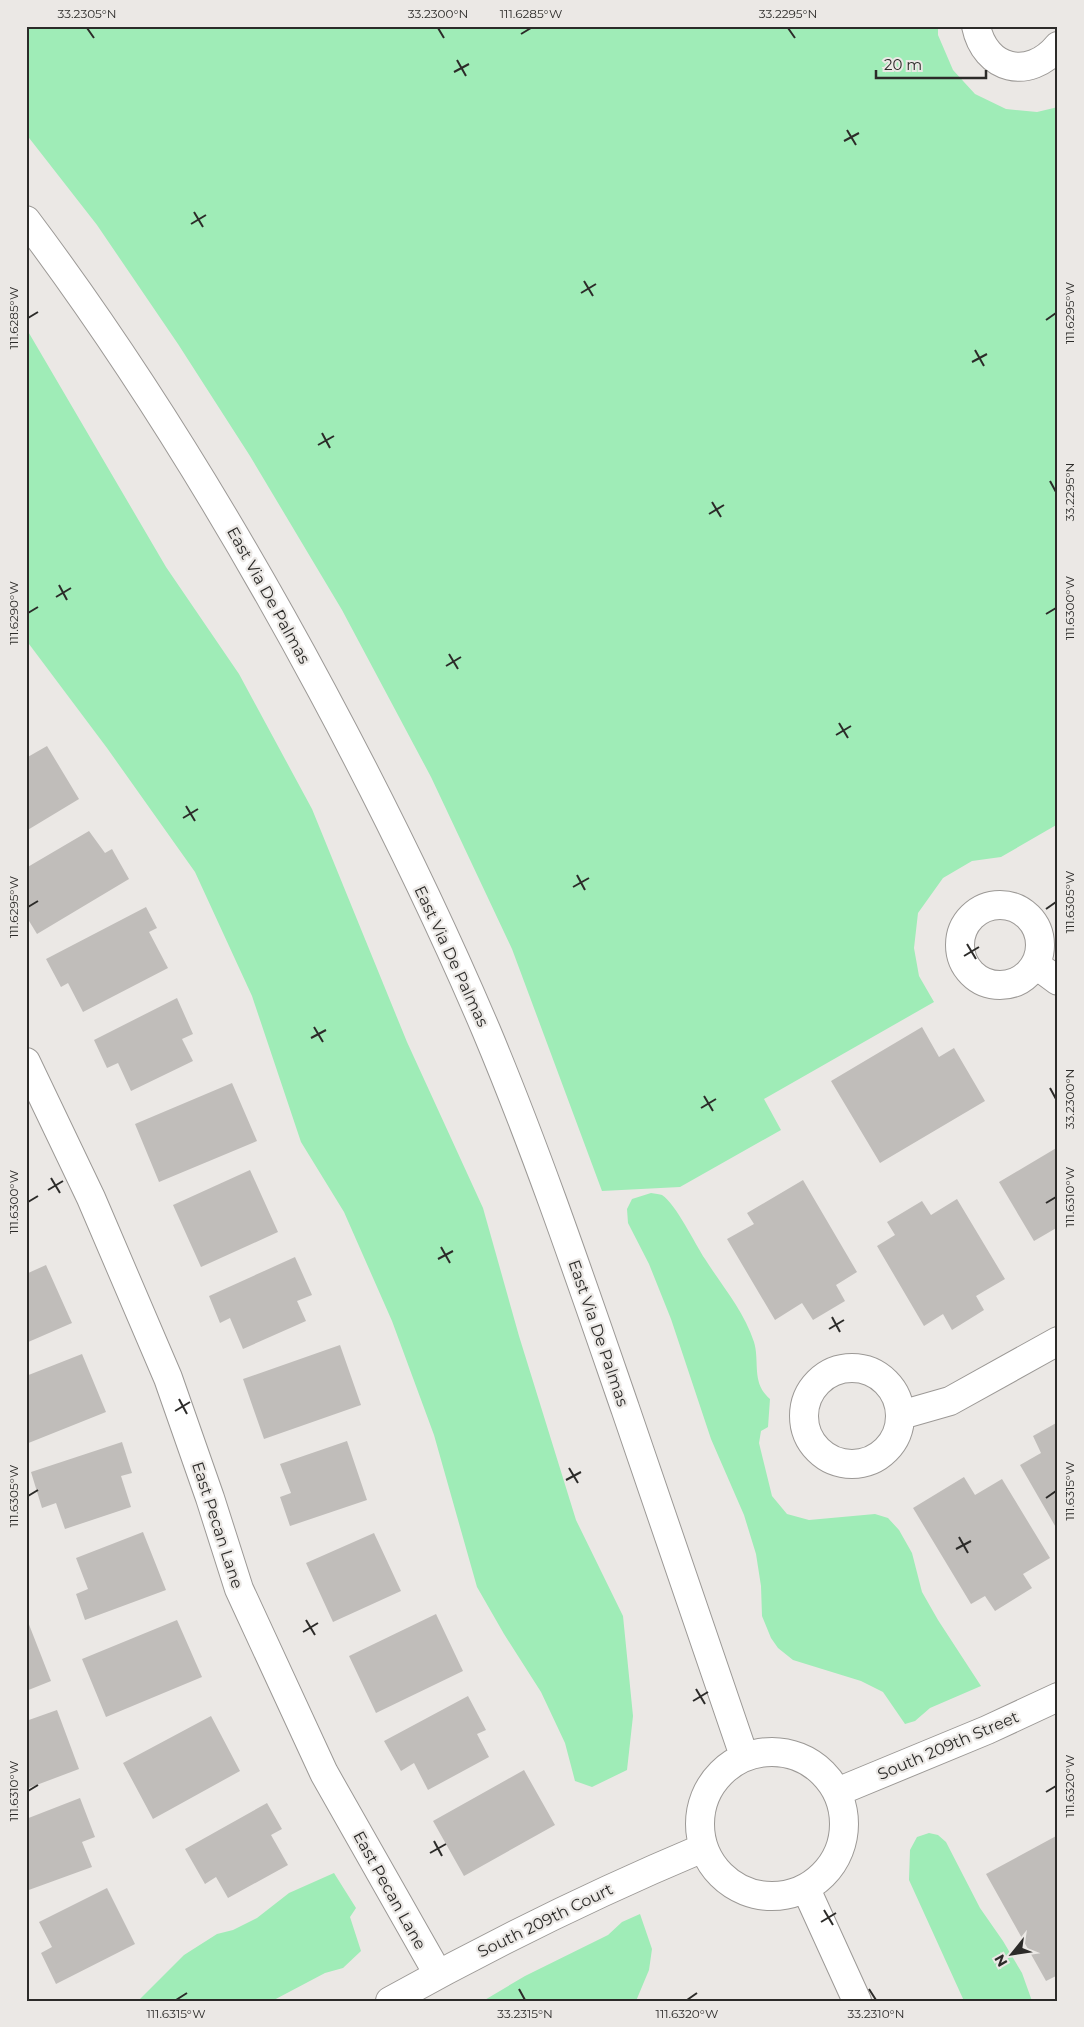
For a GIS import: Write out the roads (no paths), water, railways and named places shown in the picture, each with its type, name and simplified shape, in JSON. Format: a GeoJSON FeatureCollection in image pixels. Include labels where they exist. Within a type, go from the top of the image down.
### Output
{"type":"FeatureCollection","features":[{"type":"Feature","properties":{"kind":"street"},"geometry":{"type":"LineString","coordinates":[[976,26],[978,39],[986,51],[997,60],[1010,66],[1024,67],[1038,64],[1050,56],[1058,46]]}},
{"type":"Feature","properties":{"kind":"street","name":"East Via De Palmas"},"geometry":{"type":"LineString","coordinates":[[26,220],[133,370],[180,442],[233,530],[347,738],[441,932],[485,1028],[526,1131],[605,1352],[744,1756]]}},
{"type":"Feature","properties":{"kind":"street"},"geometry":{"type":"LineString","coordinates":[[1035,964],[1058,981]]}},
{"type":"Feature","properties":{"kind":"street","name":"East Pecan Lane"},"geometry":{"type":"LineString","coordinates":[[26,1062],[91,1198],[168,1378],[210,1498],[239,1589],[324,1773],[438,1974]]}},
{"type":"Feature","properties":{"kind":"street"},"geometry":{"type":"LineString","coordinates":[[901,1415],[950,1401],[1058,1341]]}},
{"type":"Feature","properties":{"kind":"street","name":"South 209th Street"},"geometry":{"type":"LineString","coordinates":[[837,1792],[987,1730],[1058,1697]]}},
{"type":"Feature","properties":{"kind":"street"},"geometry":{"type":"LineString","coordinates":[[766,1752],[787,1753],[808,1760],[824,1774],[837,1792],[844,1813],[844,1836],[837,1858],[824,1876],[806,1889],[783,1897],[759,1897],[736,1888],[717,1872],[704,1848],[699,1829],[701,1807],[710,1786],[725,1768],[744,1756],[766,1752]]}},
{"type":"Feature","properties":{"kind":"street","name":"South 209th Court"},"geometry":{"type":"LineString","coordinates":[[390,2001],[554,1914],[643,1873],[704,1848]]}},
{"type":"Feature","properties":{"kind":"street"},"geometry":{"type":"LineString","coordinates":[[806,1889],[857,2001]]}}]}
